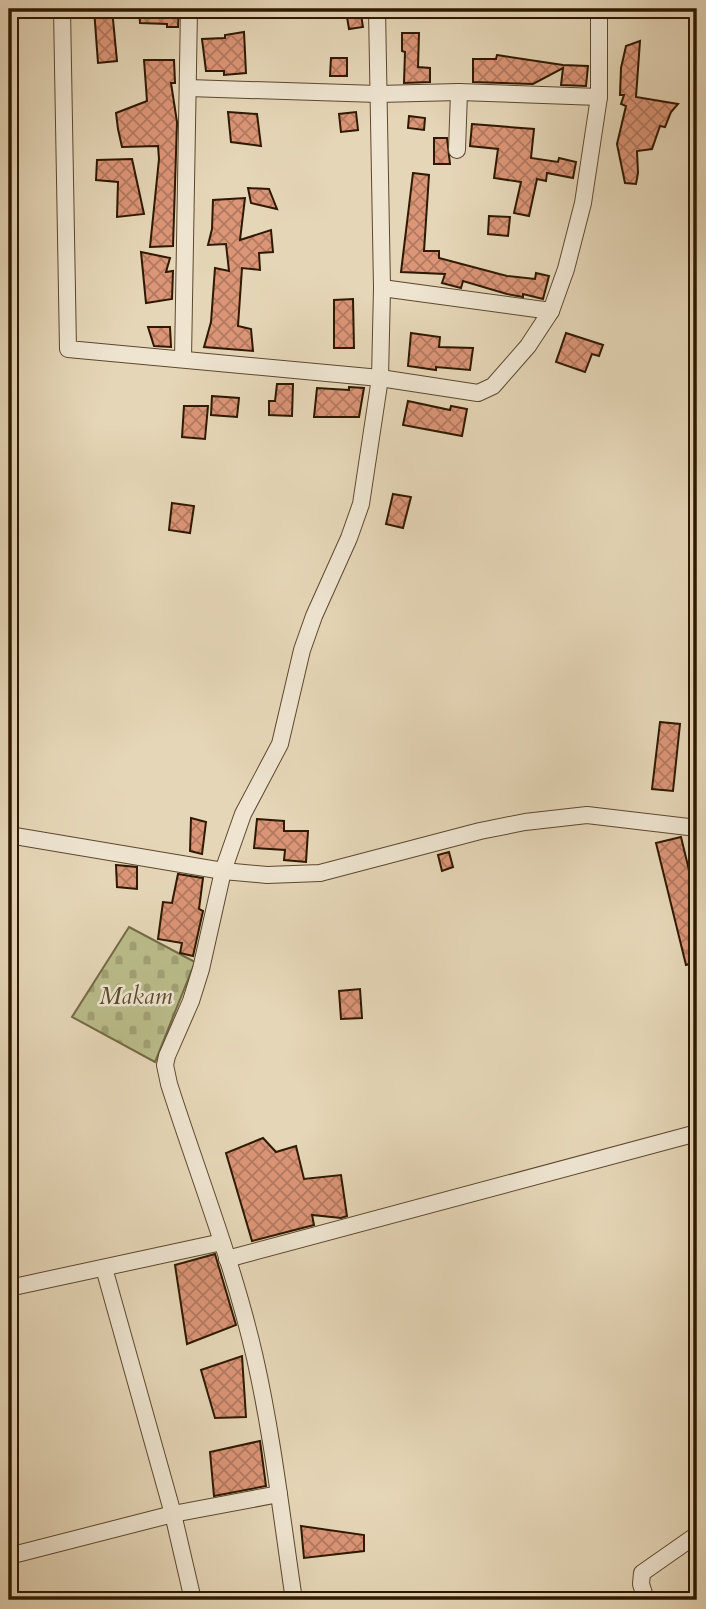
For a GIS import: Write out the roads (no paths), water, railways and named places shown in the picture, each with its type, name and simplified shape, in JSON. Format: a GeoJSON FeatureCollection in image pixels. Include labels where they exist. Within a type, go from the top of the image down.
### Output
{"type":"FeatureCollection","features":[{"type":"Feature","properties":{"kind":"street"},"geometry":{"type":"LineString","coordinates":[[62,9],[68,349],[380,378],[482,392],[493,386],[528,345],[551,311],[566,269],[583,203],[599,97],[599,9]]}},
{"type":"Feature","properties":{"kind":"street"},"geometry":{"type":"LineString","coordinates":[[183,359],[189,9]]}},
{"type":"Feature","properties":{"kind":"street"},"geometry":{"type":"LineString","coordinates":[[294,1600],[255,1358],[222,1242],[165,1065],[201,969],[223,871],[243,814],[280,744],[302,650],[361,504],[380,378],[382,288],[377,9]]}},
{"type":"Feature","properties":{"kind":"street"},"geometry":{"type":"LineString","coordinates":[[188,88],[599,97]]}},
{"type":"Feature","properties":{"kind":"street"},"geometry":{"type":"LineString","coordinates":[[457,150],[459,92]]}},
{"type":"Feature","properties":{"kind":"street"},"geometry":{"type":"LineString","coordinates":[[382,288],[551,311]]}},
{"type":"Feature","properties":{"kind":"street"},"geometry":{"type":"LineString","coordinates":[[9,835],[223,871],[267,875],[320,873],[480,831],[525,822],[587,815],[697,828]]}},
{"type":"Feature","properties":{"kind":"street"},"geometry":{"type":"LineString","coordinates":[[227,1259],[697,1133]]}},
{"type":"Feature","properties":{"kind":"street"},"geometry":{"type":"LineString","coordinates":[[9,1288],[222,1242]]}},
{"type":"Feature","properties":{"kind":"street"},"geometry":{"type":"LineString","coordinates":[[104,1268],[173,1514],[193,1600]]}},
{"type":"Feature","properties":{"kind":"street"},"geometry":{"type":"LineString","coordinates":[[9,1556],[173,1514],[279,1494]]}},
{"type":"Feature","properties":{"kind":"street"},"geometry":{"type":"LineString","coordinates":[[646,1600],[641,1584],[642,1573],[692,1538]]}},
{"type":"Feature","properties":{"kind":"park label","name":"Makam"},"geometry":{"type":"Point","coordinates":[136,996]}}]}
